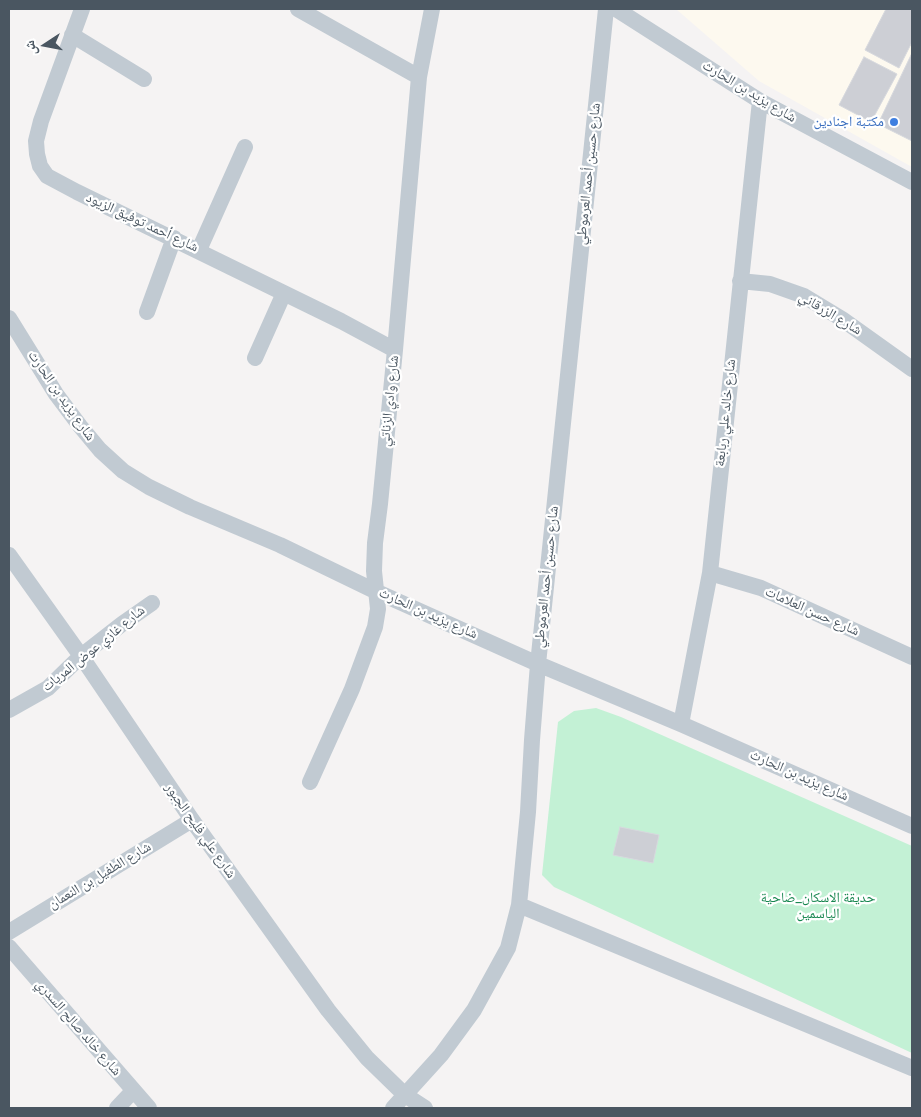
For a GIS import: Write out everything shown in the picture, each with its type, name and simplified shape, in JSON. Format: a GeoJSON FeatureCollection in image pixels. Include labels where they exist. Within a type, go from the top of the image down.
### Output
{"type":"FeatureCollection","features":[{"type":"Feature","properties":{"kind":"street","name":"شارع أحمد توفيق الزيود"},"geometry":{"type":"LineString","coordinates":[[82,9],[41,121],[36,142],[40,166],[47,176],[342,321],[395,350]]}},
{"type":"Feature","properties":{"kind":"street"},"geometry":{"type":"LineString","coordinates":[[298,9],[419,77]]}},
{"type":"Feature","properties":{"kind":"street","name":"شارع وادي الزناتي"},"geometry":{"type":"LineString","coordinates":[[310,782],[367,652],[378,610],[375,591],[375,543],[395,350],[419,77],[432,9]]}},
{"type":"Feature","properties":{"kind":"street","name":"شارع حسين أحمد العرموطي"},"geometry":{"type":"LineString","coordinates":[[393,1108],[441,1056],[474,1010],[508,948],[519,905],[528,812],[538,664],[606,9]]}},
{"type":"Feature","properties":{"kind":"street","name":"شارع يزيد بن الحارث"},"geometry":{"type":"LineString","coordinates":[[616,9],[760,101],[912,182]]}},
{"type":"Feature","properties":{"kind":"street"},"geometry":{"type":"LineString","coordinates":[[72,35],[144,79]]}},
{"type":"Feature","properties":{"kind":"street","name":"شارع خالد علي ربابعة"},"geometry":{"type":"LineString","coordinates":[[682,724],[710,573],[760,101]]}},
{"type":"Feature","properties":{"kind":"street"},"geometry":{"type":"LineString","coordinates":[[198,250],[245,147]]}},
{"type":"Feature","properties":{"kind":"street"},"geometry":{"type":"LineString","coordinates":[[147,312],[174,238]]}},
{"type":"Feature","properties":{"kind":"street","name":"شارع الزرقاني"},"geometry":{"type":"LineString","coordinates":[[740,281],[770,284],[804,296],[842,319],[912,369]]}},
{"type":"Feature","properties":{"kind":"street"},"geometry":{"type":"LineString","coordinates":[[255,358],[284,293]]}},
{"type":"Feature","properties":{"kind":"street","name":"شارع يزيد بن الحارث"},"geometry":{"type":"LineString","coordinates":[[9,318],[56,394],[100,450],[123,471],[149,488],[280,545],[375,591],[538,664],[911,821]]}},
{"type":"Feature","properties":{"kind":"street","name":"شارع علي فليح الجبور"},"geometry":{"type":"LineString","coordinates":[[9,555],[81,656],[192,820],[328,1010],[367,1058],[405,1095],[425,1108]]}},
{"type":"Feature","properties":{"kind":"street","name":"شارع حسن العلامات"},"geometry":{"type":"LineString","coordinates":[[710,573],[761,588],[912,657]]}},
{"type":"Feature","properties":{"kind":"street","name":"شارع غازي عوض المريات"},"geometry":{"type":"LineString","coordinates":[[9,710],[48,688],[81,656],[152,603]]}},
{"type":"Feature","properties":{"kind":"street","name":"شارع الطفيل بن النعمان"},"geometry":{"type":"LineString","coordinates":[[9,932],[192,820]]}},
{"type":"Feature","properties":{"kind":"street"},"geometry":{"type":"LineString","coordinates":[[519,905],[912,1068]]}},
{"type":"Feature","properties":{"kind":"street","name":"شارع خالد صالح السدري"},"geometry":{"type":"LineString","coordinates":[[9,947],[149,1108]]}},
{"type":"Feature","properties":{"kind":"street"},"geometry":{"type":"LineString","coordinates":[[116,1108],[133,1091]]}},
{"type":"Feature","properties":{"kind":"shaded area"},"geometry":{"type":"Polygon","coordinates":[[[676,9],[912,9],[912,167],[759,81],[676,9]]]}},
{"type":"Feature","properties":{"kind":"green space","name":"حديقة الاسكان_ضاحية الياسمين"},"geometry":{"type":"Polygon","coordinates":[[[596,708],[621,717],[912,846],[912,1053],[554,887],[542,875],[558,722],[574,711],[596,708]]]}},
{"type":"Feature","properties":{"kind":"building"},"geometry":{"type":"Polygon","coordinates":[[[886,9],[912,9],[912,42],[899,68],[865,50],[886,9]]]}},
{"type":"Feature","properties":{"kind":"building"},"geometry":{"type":"Polygon","coordinates":[[[912,53],[912,141],[878,124],[912,53]]]}},
{"type":"Feature","properties":{"kind":"building"},"geometry":{"type":"Polygon","coordinates":[[[864,57],[897,74],[871,122],[839,105],[864,57]]]}},
{"type":"Feature","properties":{"kind":"building"},"geometry":{"type":"Polygon","coordinates":[[[620,827],[659,835],[653,863],[613,855],[620,827]]]}},
{"type":"Feature","properties":{"kind":"place","name":"مكتبة اجنادين"},"geometry":{"type":"Point","coordinates":[894,122]}}]}
